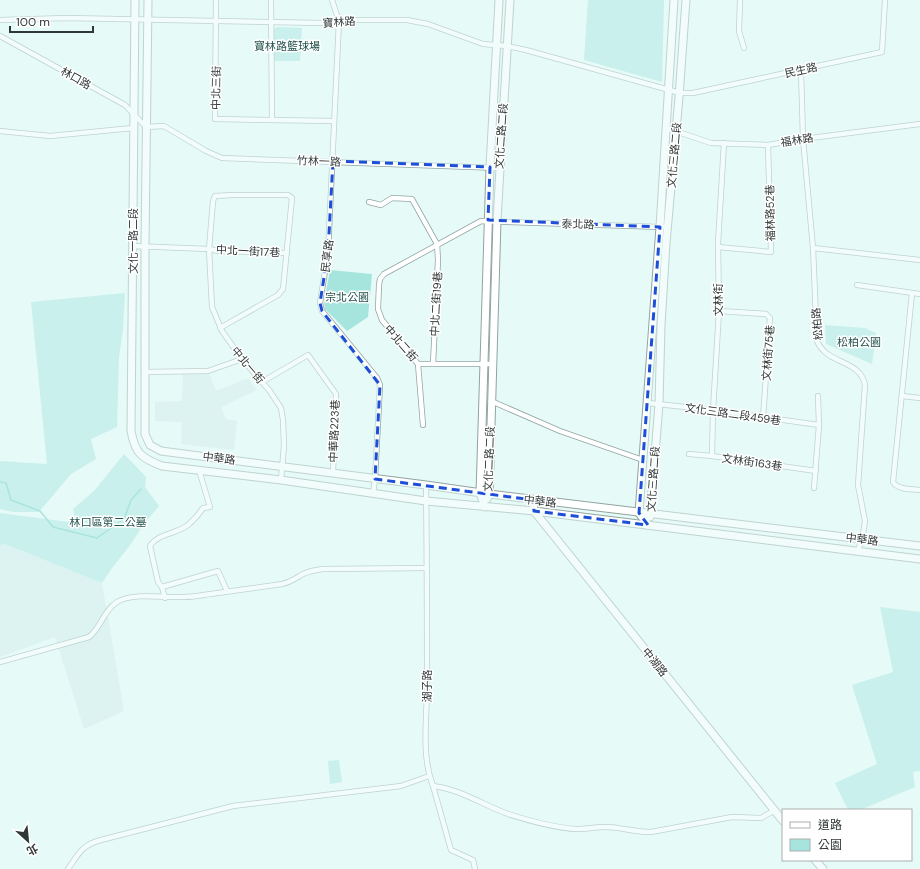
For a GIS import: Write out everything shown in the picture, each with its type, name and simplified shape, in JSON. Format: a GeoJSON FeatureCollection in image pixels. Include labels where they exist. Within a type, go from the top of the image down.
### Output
{"type":"FeatureCollection","features":[{"type":"Feature","properties":{"kind":"street","name":"文化一路二段"},"geometry":{"type":"LineString","coordinates":[[135,0],[131,431],[134,444],[141,455],[151,462],[162,466]]}},
{"type":"Feature","properties":{"kind":"street","name":"文化一路二段"},"geometry":{"type":"LineString","coordinates":[[148,0],[145,245],[145,434],[150,445],[161,451]]}},
{"type":"Feature","properties":{"kind":"street","name":"中北三街"},"geometry":{"type":"LineString","coordinates":[[216,0],[215,119],[334,121]]}},
{"type":"Feature","properties":{"kind":"street"},"geometry":{"type":"LineString","coordinates":[[271,0],[272,120]]}},
{"type":"Feature","properties":{"kind":"street","name":"民享路"},"geometry":{"type":"LineString","coordinates":[[332,0],[339,21],[328,252],[320,303],[322,311],[377,378],[380,385],[373,493]]}},
{"type":"Feature","properties":{"kind":"street","name":"文化二路二段"},"geometry":{"type":"LineString","coordinates":[[485,507],[480,493],[483,364],[490,167],[499,0]]}},
{"type":"Feature","properties":{"kind":"street","name":"文化二路二段"},"geometry":{"type":"LineString","coordinates":[[485,507],[489,494],[499,168],[510,0]]}},
{"type":"Feature","properties":{"kind":"street","name":"文化三路二段"},"geometry":{"type":"LineString","coordinates":[[648,525],[651,514],[659,404],[666,128],[674,0]]}},
{"type":"Feature","properties":{"kind":"street","name":"文化三路二段"},"geometry":{"type":"LineString","coordinates":[[648,525],[639,512],[664,227],[680,93],[686,0]]}},
{"type":"Feature","properties":{"kind":"street"},"geometry":{"type":"LineString","coordinates":[[740,0],[739,31],[744,48]]}},
{"type":"Feature","properties":{"kind":"street","name":"民生路"},"geometry":{"type":"LineString","coordinates":[[669,90],[680,93],[693,93],[882,52],[885,0]]}},
{"type":"Feature","properties":{"kind":"street","name":"寶林路"},"geometry":{"type":"LineString","coordinates":[[0,20],[67,18],[322,23],[339,21],[407,20],[428,24],[483,44],[507,46],[534,52],[669,90]]}},
{"type":"Feature","properties":{"kind":"street","name":"林口路"},"geometry":{"type":"LineString","coordinates":[[0,36],[125,105],[146,127]]}},
{"type":"Feature","properties":{"kind":"street","name":"松柏路"},"geometry":{"type":"LineString","coordinates":[[801,70],[803,139],[813,248],[817,341],[823,352],[860,372],[864,378],[865,385],[858,485],[865,521],[858,552]]}},
{"type":"Feature","properties":{"kind":"street","name":"福林路"},"geometry":{"type":"LineString","coordinates":[[666,128],[676,130],[711,143],[768,145],[920,124]]}},
{"type":"Feature","properties":{"kind":"street","name":"竹林一路"},"geometry":{"type":"LineString","coordinates":[[146,127],[164,126],[206,151],[222,158],[499,168]]}},
{"type":"Feature","properties":{"kind":"street"},"geometry":{"type":"LineString","coordinates":[[0,131],[50,136],[146,127]]}},
{"type":"Feature","properties":{"kind":"street","name":"文林街"},"geometry":{"type":"LineString","coordinates":[[712,456],[713,410],[719,310],[718,247],[724,144]]}},
{"type":"Feature","properties":{"kind":"street","name":"福林路52巷"},"geometry":{"type":"LineString","coordinates":[[718,247],[770,252],[768,145]]}},
{"type":"Feature","properties":{"kind":"street","name":"中北一街"},"geometry":{"type":"LineString","coordinates":[[281,480],[284,437],[281,408],[262,382],[242,359],[220,328],[212,307],[209,249],[213,201],[215,196],[288,196],[292,198],[287,253]]}},
{"type":"Feature","properties":{"kind":"street"},"geometry":{"type":"LineString","coordinates":[[368,202],[381,205],[392,198],[412,200],[437,244]]}},
{"type":"Feature","properties":{"kind":"street","name":"泰北路"},"geometry":{"type":"LineString","coordinates":[[488,220],[664,227]]}},
{"type":"Feature","properties":{"kind":"street","name":"中北二街"},"geometry":{"type":"LineString","coordinates":[[488,220],[482,221],[437,244],[384,274],[380,279],[379,314],[382,320],[418,364],[492,364]]}},
{"type":"Feature","properties":{"kind":"street","name":"中北二街19巷"},"geometry":{"type":"LineString","coordinates":[[433,364],[438,260],[437,244]]}},
{"type":"Feature","properties":{"kind":"street"},"geometry":{"type":"LineString","coordinates":[[133,246],[145,245],[209,249]]}},
{"type":"Feature","properties":{"kind":"street"},"geometry":{"type":"LineString","coordinates":[[813,248],[920,260]]}},
{"type":"Feature","properties":{"kind":"street","name":"中北一街17巷"},"geometry":{"type":"LineString","coordinates":[[209,249],[218,251],[287,253]]}},
{"type":"Feature","properties":{"kind":"street"},"geometry":{"type":"LineString","coordinates":[[220,328],[278,295],[283,288],[287,253]]}},
{"type":"Feature","properties":{"kind":"street"},"geometry":{"type":"LineString","coordinates":[[857,285],[920,294]]}},
{"type":"Feature","properties":{"kind":"street"},"geometry":{"type":"LineString","coordinates":[[912,293],[893,482],[895,486],[898,487],[920,490]]}},
{"type":"Feature","properties":{"kind":"street","name":"文林街75巷"},"geometry":{"type":"LineString","coordinates":[[719,310],[766,314],[770,316],[763,418]]}},
{"type":"Feature","properties":{"kind":"street","name":"中華路223巷"},"geometry":{"type":"LineString","coordinates":[[262,382],[308,355],[336,394],[333,473]]}},
{"type":"Feature","properties":{"kind":"street"},"geometry":{"type":"LineString","coordinates":[[145,372],[208,371],[242,359]]}},
{"type":"Feature","properties":{"kind":"street"},"geometry":{"type":"LineString","coordinates":[[418,364],[423,425]]}},
{"type":"Feature","properties":{"kind":"street"},"geometry":{"type":"LineString","coordinates":[[814,488],[818,426],[818,396]]}},
{"type":"Feature","properties":{"kind":"street"},"geometry":{"type":"LineString","coordinates":[[902,396],[920,398]]}},
{"type":"Feature","properties":{"kind":"street"},"geometry":{"type":"LineString","coordinates":[[491,401],[560,430],[643,460]]}},
{"type":"Feature","properties":{"kind":"street","name":"文化三路二段459巷"},"geometry":{"type":"LineString","coordinates":[[648,403],[713,410],[818,426]]}},
{"type":"Feature","properties":{"kind":"street","name":"中華路"},"geometry":{"type":"LineString","coordinates":[[161,451],[533,500],[920,546]]}},
{"type":"Feature","properties":{"kind":"street","name":"文林街163巷"},"geometry":{"type":"LineString","coordinates":[[689,454],[816,471]]}},
{"type":"Feature","properties":{"kind":"street","name":"中華路"},"geometry":{"type":"LineString","coordinates":[[162,466],[281,480],[426,501],[534,511],[920,559]]}},
{"type":"Feature","properties":{"kind":"street"},"geometry":{"type":"LineString","coordinates":[[165,598],[162,587],[158,582],[150,546],[153,540],[187,526],[203,508],[210,507],[199,470]]}},
{"type":"Feature","properties":{"kind":"street","name":"湖子路"},"geometry":{"type":"LineString","coordinates":[[426,485],[427,704],[425,742],[429,776],[451,850],[473,860],[475,869]]}},
{"type":"Feature","properties":{"kind":"street"},"geometry":{"type":"LineString","coordinates":[[533,500],[534,511]]}},
{"type":"Feature","properties":{"kind":"street","name":"中湖路"},"geometry":{"type":"LineString","coordinates":[[534,511],[782,820]]}},
{"type":"Feature","properties":{"kind":"street"},"geometry":{"type":"LineString","coordinates":[[0,662],[89,637],[96,632],[100,622],[109,609],[119,601],[129,598],[155,596],[165,598],[185,597],[282,584],[291,582],[311,571],[323,569],[426,568]]}},
{"type":"Feature","properties":{"kind":"street"},"geometry":{"type":"LineString","coordinates":[[162,587],[218,571],[227,592]]}},
{"type":"Feature","properties":{"kind":"street"},"geometry":{"type":"LineString","coordinates":[[68,869],[82,849],[89,843],[123,834],[233,806],[401,786],[429,776]]}},
{"type":"Feature","properties":{"kind":"street"},"geometry":{"type":"LineString","coordinates":[[433,786],[459,792],[508,814],[534,822],[576,829],[605,827],[638,832],[651,832],[732,817],[761,818],[775,810]]}},
{"type":"Feature","properties":{"kind":"street"},"geometry":{"type":"LineString","coordinates":[[817,861],[823,869]]}},
{"type":"Feature","properties":{"kind":"highlighted area"},"geometry":{"type":"Polygon","coordinates":[[[333,161],[490,167],[488,220],[660,227],[639,513],[648,525],[534,511],[533,500],[375,479],[380,385],[322,311],[320,303],[328,252],[333,161]]]}},
{"type":"Feature","properties":{"kind":"shaded area"},"geometry":{"type":"Polygon","coordinates":[[[183,373],[209,373],[216,391],[248,378],[257,390],[221,407],[226,419],[237,421],[234,450],[181,444],[182,422],[155,421],[155,402],[182,401],[183,373]]]}},
{"type":"Feature","properties":{"kind":"shaded area"},"geometry":{"type":"Polygon","coordinates":[[[5,544],[102,583],[124,711],[84,729],[55,637],[0,657],[0,545],[5,544]]]}},
{"type":"Feature","properties":{"kind":"green space"},"geometry":{"type":"Polygon","coordinates":[[[588,0],[664,0],[662,82],[584,60],[588,0]]]}},
{"type":"Feature","properties":{"kind":"green space","name":"寶林路籃球場"},"geometry":{"type":"Polygon","coordinates":[[[277,27],[302,28],[300,61],[272,61],[273,30],[277,27]]]}},
{"type":"Feature","properties":{"kind":"green space","name":"宗北公園"},"geometry":{"type":"Polygon","coordinates":[[[330,270],[372,274],[368,317],[347,331],[325,309],[324,302],[330,270]]]}},
{"type":"Feature","properties":{"kind":"green space"},"geometry":{"type":"Polygon","coordinates":[[[125,293],[123,329],[119,357],[117,427],[91,439],[96,459],[71,474],[39,512],[13,512],[0,509],[0,461],[47,464],[31,302],[125,293]]]}},
{"type":"Feature","properties":{"kind":"green space","name":"松柏公園"},"geometry":{"type":"Polygon","coordinates":[[[825,325],[865,328],[876,333],[872,364],[826,344],[825,325]]]}},
{"type":"Feature","properties":{"kind":"green space","name":"林口區第二公墓"},"geometry":{"type":"Polygon","coordinates":[[[124,454],[146,477],[145,487],[159,506],[143,525],[102,583],[5,544],[0,545],[0,513],[76,523],[73,509],[94,491],[124,454]]]}},
{"type":"Feature","properties":{"kind":"green space"},"geometry":{"type":"Polygon","coordinates":[[[880,607],[920,612],[920,771],[913,772],[915,787],[862,809],[848,809],[835,783],[877,764],[852,685],[893,672],[880,607]]]}},
{"type":"Feature","properties":{"kind":"green space"},"geometry":{"type":"Polygon","coordinates":[[[339,760],[342,782],[330,784],[328,761],[339,760]]]}},
{"type":"Feature","properties":{"kind":"waterway"},"geometry":{"type":"LineString","coordinates":[[0,482],[6,483],[11,500],[40,511],[53,527],[97,538],[124,519],[131,500],[141,489]]}}]}
